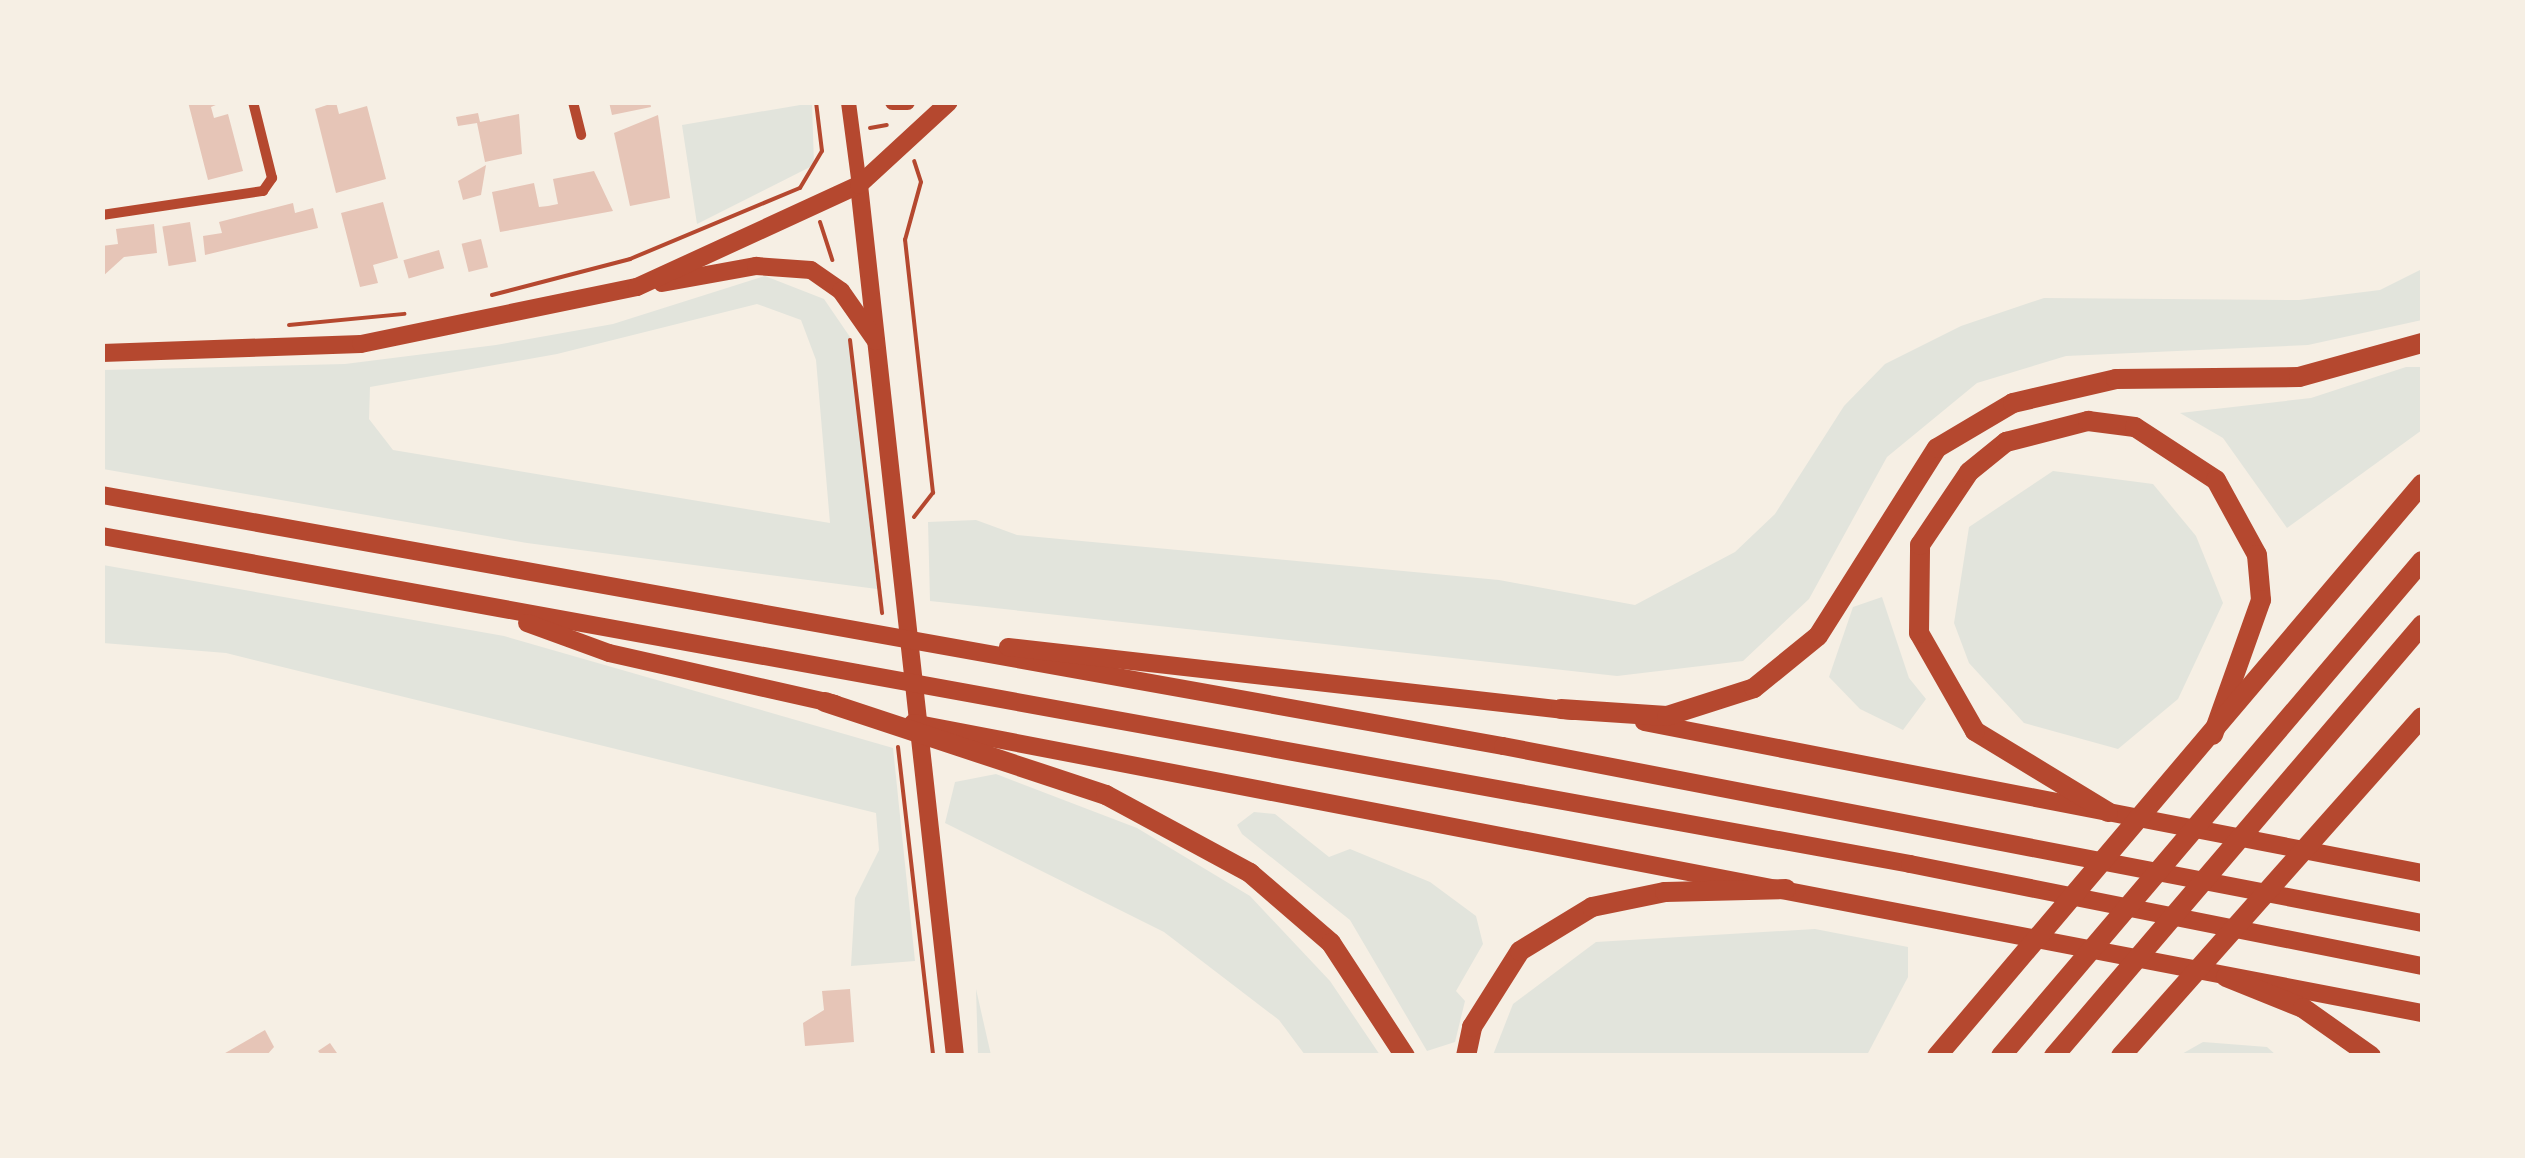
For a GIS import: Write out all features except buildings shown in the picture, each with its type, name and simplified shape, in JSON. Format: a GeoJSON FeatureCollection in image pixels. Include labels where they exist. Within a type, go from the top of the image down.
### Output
{"type":"FeatureCollection","features":[{"type":"Feature","properties":{"kind":"highway"},"geometry":{"type":"LineString","coordinates":[[1561,708],[1668,716],[1754,688],[1818,636],[1936,448],[2013,403],[2116,379],[2299,378],[2422,343]]}},
{"type":"Feature","properties":{"kind":"highway"},"geometry":{"type":"LineString","coordinates":[[2108,812],[1975,732],[1919,633],[1920,544],[1969,472],[2006,442],[2088,421],[2135,428],[2216,480],[2257,554],[2261,600],[2213,735]]}},
{"type":"Feature","properties":{"kind":"highway"},"geometry":{"type":"LineString","coordinates":[[1937,1056],[2422,484]]}},
{"type":"Feature","properties":{"kind":"highway"},"geometry":{"type":"LineString","coordinates":[[2002,1056],[2224,802],[2422,561]]}},
{"type":"Feature","properties":{"kind":"highway"},"geometry":{"type":"LineString","coordinates":[[2054,1056],[2422,625]]}},
{"type":"Feature","properties":{"kind":"highway"},"geometry":{"type":"LineString","coordinates":[[825,702],[1106,795],[1250,873],[1331,943],[1405,1056]]}},
{"type":"Feature","properties":{"kind":"highway"},"geometry":{"type":"LineString","coordinates":[[2381,760],[2422,706]]}},
{"type":"Feature","properties":{"kind":"highway"},"geometry":{"type":"LineString","coordinates":[[2127,1052],[2422,717]]}},
{"type":"Feature","properties":{"kind":"highway"},"geometry":{"type":"LineString","coordinates":[[1466,1056],[1478,1016],[1520,951],[1592,907],[1665,892],[1786,889]]}},
{"type":"Feature","properties":{"kind":"highway"},"geometry":{"type":"LineString","coordinates":[[2226,976],[2303,1008],[2371,1056]]}},
{"type":"Feature","properties":{"kind":"highway"},"geometry":{"type":"LineString","coordinates":[[1926,1056],[1977,1006]]}},
{"type":"Feature","properties":{"kind":"main road"},"geometry":{"type":"LineString","coordinates":[[848,102],[904,530],[928,827],[955,1056]]}},
{"type":"Feature","properties":{"kind":"main road"},"geometry":{"type":"LineString","coordinates":[[892,102],[908,102]]}},
{"type":"Feature","properties":{"kind":"main road"},"geometry":{"type":"LineString","coordinates":[[637,287],[859,186],[949,102]]}},
{"type":"Feature","properties":{"kind":"main road"},"geometry":{"type":"LineString","coordinates":[[102,353],[360,344],[756,266],[826,277],[880,345]]}},
{"type":"Feature","properties":{"kind":"main road"},"geometry":{"type":"LineString","coordinates":[[102,495],[943,644],[2422,923]]}},
{"type":"Feature","properties":{"kind":"main road"},"geometry":{"type":"LineString","coordinates":[[102,536],[1910,864],[2422,966]]}},
{"type":"Feature","properties":{"kind":"main road"},"geometry":{"type":"LineString","coordinates":[[479,606],[610,653],[1028,750],[1786,889],[2422,1013]]}},
{"type":"Feature","properties":{"kind":"main road"},"geometry":{"type":"LineString","coordinates":[[943,644],[1254,668],[1561,708],[2422,873]]}},
{"type":"Feature","properties":{"kind":"street"},"geometry":{"type":"LineString","coordinates":[[102,214],[263,190],[272,178],[253,102]]}},
{"type":"Feature","properties":{"kind":"street"},"geometry":{"type":"LineString","coordinates":[[573,102],[580,135]]}},
{"type":"Feature","properties":{"kind":"path"},"geometry":{"type":"LineString","coordinates":[[481,298],[630,259],[800,188],[822,152],[816,102]]}},
{"type":"Feature","properties":{"kind":"path"},"geometry":{"type":"LineString","coordinates":[[888,125],[920,169],[905,240],[934,492],[904,530]]}},
{"type":"Feature","properties":{"kind":"path"},"geometry":{"type":"LineString","coordinates":[[800,188],[830,242],[826,277]]}},
{"type":"Feature","properties":{"kind":"path"},"geometry":{"type":"LineString","coordinates":[[268,328],[424,310]]}},
{"type":"Feature","properties":{"kind":"path"},"geometry":{"type":"LineString","coordinates":[[847,327],[872,528]]}},
{"type":"Feature","properties":{"kind":"path"},"geometry":{"type":"LineString","coordinates":[[908,822],[933,1056]]}},
{"type":"Feature","properties":{"kind":"shaded area"},"geometry":{"type":"Polygon","coordinates":[[[812,103],[814,165],[697,224],[682,125],[812,103]]]}},
{"type":"Feature","properties":{"kind":"shaded area"},"geometry":{"type":"Polygon","coordinates":[[[2422,269],[2422,320],[2308,345],[2066,356],[1977,383],[1887,457],[1809,599],[1743,661],[1617,676],[930,601],[928,522],[976,520],[1017,535],[1499,580],[1635,605],[1735,552],[1775,514],[1844,406],[1885,364],[1961,326],[2044,298],[2299,300],[2380,290],[2422,269]]]}},
{"type":"Feature","properties":{"kind":"shaded area"},"geometry":{"type":"Polygon","coordinates":[[[765,276],[824,299],[850,337],[877,589],[527,543],[103,469],[103,370],[345,364],[496,345],[613,324],[765,276]],[[757,304],[557,354],[370,387],[369,419],[393,450],[830,523],[816,360],[801,320],[757,304]]]}},
{"type":"Feature","properties":{"kind":"shaded area"},"geometry":{"type":"Polygon","coordinates":[[[2406,367],[2422,367],[2422,430],[2287,528],[2223,438],[2180,413],[2311,398],[2406,367]]]}},
{"type":"Feature","properties":{"kind":"shaded area"},"geometry":{"type":"Polygon","coordinates":[[[2053,471],[2153,484],[2196,536],[2223,603],[2178,699],[2118,749],[2024,723],[1969,663],[1954,623],[1969,527],[2053,471]]]}},
{"type":"Feature","properties":{"kind":"shaded area"},"geometry":{"type":"Polygon","coordinates":[[[103,565],[504,636],[893,748],[915,961],[851,966],[855,898],[879,850],[876,813],[226,653],[103,643],[103,565]]]}},
{"type":"Feature","properties":{"kind":"shaded area"},"geometry":{"type":"Polygon","coordinates":[[[1882,597],[1909,678],[1926,699],[1903,730],[1860,709],[1829,677],[1853,607],[1882,597]]]}},
{"type":"Feature","properties":{"kind":"shaded area"},"geometry":{"type":"Polygon","coordinates":[[[996,774],[1137,828],[1250,896],[1330,981],[1380,1055],[1305,1055],[1279,1020],[1164,932],[945,823],[955,782],[996,774]]]}},
{"type":"Feature","properties":{"kind":"shaded area"},"geometry":{"type":"Polygon","coordinates":[[[1254,812],[1275,814],[1329,857],[1350,849],[1430,882],[1476,916],[1483,944],[1456,991],[1465,1001],[1455,1042],[1427,1051],[1350,920],[1242,834],[1237,825],[1254,812]]]}},
{"type":"Feature","properties":{"kind":"shaded area"},"geometry":{"type":"Polygon","coordinates":[[[1815,929],[1908,947],[1908,977],[1867,1055],[1493,1055],[1513,1004],[1596,942],[1815,929]]]}},
{"type":"Feature","properties":{"kind":"shaded area"},"geometry":{"type":"Polygon","coordinates":[[[976,989],[988,1042],[991,1055],[978,1055],[976,989]]]}},
{"type":"Feature","properties":{"kind":"shaded area"},"geometry":{"type":"Polygon","coordinates":[[[2203,1042],[2267,1047],[2276,1055],[2180,1055],[2203,1042]]]}}]}
